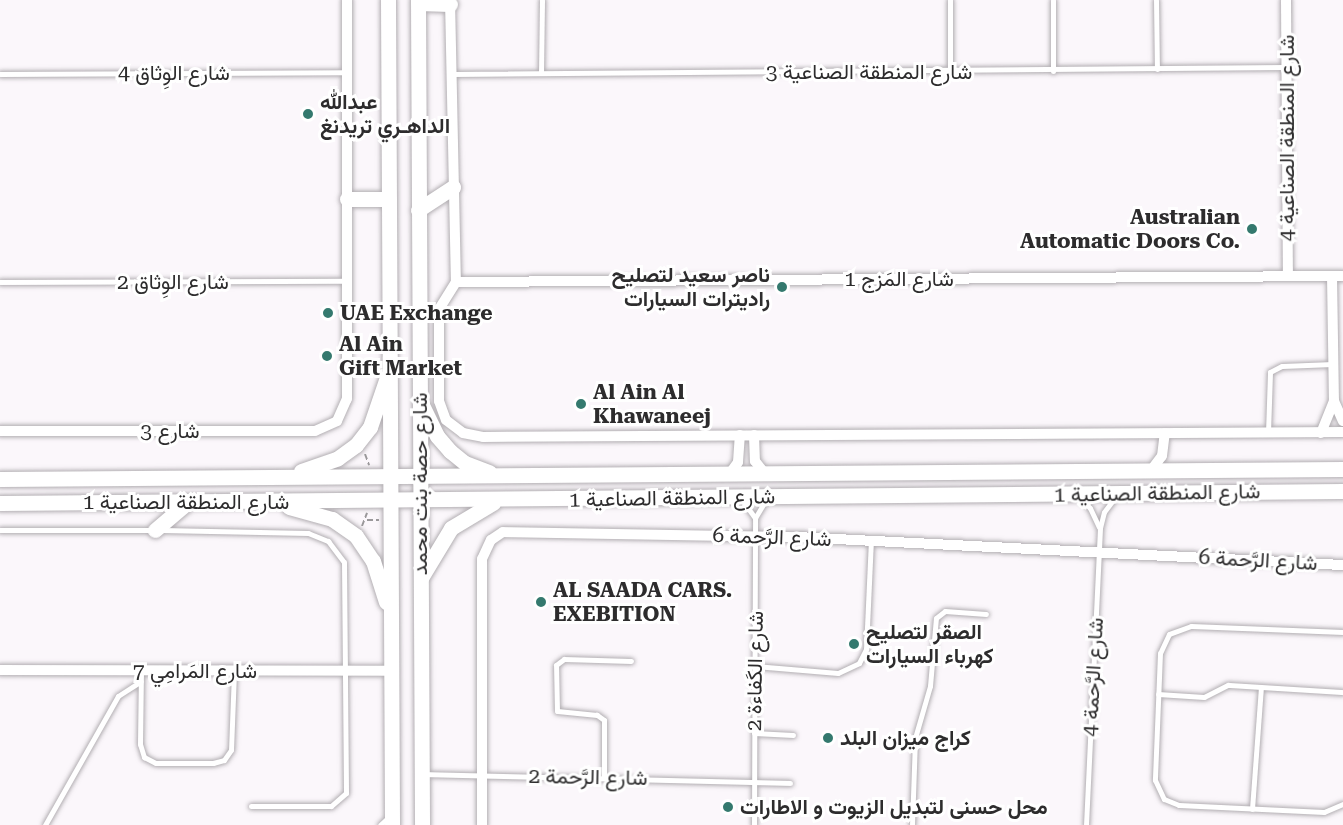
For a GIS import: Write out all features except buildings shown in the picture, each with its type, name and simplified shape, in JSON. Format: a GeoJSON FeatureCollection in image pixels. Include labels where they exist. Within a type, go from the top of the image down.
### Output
{"type":"FeatureCollection","features":[{"type":"Feature","properties":{"kind":"street"},"geometry":{"type":"LineString","coordinates":[[347,0],[347,281]]}},
{"type":"Feature","properties":{"kind":"street","name":"شارع حصة بنت محمد"},"geometry":{"type":"LineString","coordinates":[[388,0],[392,819]]}},
{"type":"Feature","properties":{"kind":"street","name":"شارع المنطقة الصناعية 4"},"geometry":{"type":"LineString","coordinates":[[1286,0],[1288,276]]}},
{"type":"Feature","properties":{"kind":"street"},"geometry":{"type":"LineString","coordinates":[[418,2],[450,2],[456,282],[439,309],[439,401],[446,420],[463,433],[483,436],[1343,432]]}},
{"type":"Feature","properties":{"kind":"street","name":"شارع حصة بنت محمد"},"geometry":{"type":"LineString","coordinates":[[418,2],[422,825]]}},
{"type":"Feature","properties":{"kind":"street"},"geometry":{"type":"LineString","coordinates":[[418,210],[453,187]]}},
{"type":"Feature","properties":{"kind":"street"},"geometry":{"type":"LineString","coordinates":[[347,199],[389,199]]}},
{"type":"Feature","properties":{"kind":"street"},"geometry":{"type":"LineString","coordinates":[[1338,276],[1333,364],[1334,401],[1343,421]]}},
{"type":"Feature","properties":{"kind":"street","name":"شارع المَزج 1"},"geometry":{"type":"LineString","coordinates":[[456,282],[1338,276]]}},
{"type":"Feature","properties":{"kind":"street","name":"شارع 3"},"geometry":{"type":"LineString","coordinates":[[0,431],[315,431],[338,421],[346,399],[347,281]]}},
{"type":"Feature","properties":{"kind":"street"},"geometry":{"type":"LineString","coordinates":[[285,477],[328,463],[356,445],[374,416],[390,369]]}},
{"type":"Feature","properties":{"kind":"street"},"geometry":{"type":"LineString","coordinates":[[1321,433],[1334,401]]}},
{"type":"Feature","properties":{"kind":"street"},"geometry":{"type":"LineString","coordinates":[[421,402],[437,436],[450,452],[475,467],[503,476]]}},
{"type":"Feature","properties":{"kind":"street"},"geometry":{"type":"LineString","coordinates":[[1165,433],[1165,449],[1180,472]]}},
{"type":"Feature","properties":{"kind":"street"},"geometry":{"type":"LineString","coordinates":[[728,476],[739,456],[740,435]]}},
{"type":"Feature","properties":{"kind":"street"},"geometry":{"type":"LineString","coordinates":[[754,435],[755,461],[766,476]]}},
{"type":"Feature","properties":{"kind":"street"},"geometry":{"type":"LineString","coordinates":[[1149,473],[1165,449]]}},
{"type":"Feature","properties":{"kind":"street","name":"شارع المنطقة الصناعية 1"},"geometry":{"type":"LineString","coordinates":[[0,479],[766,476],[1343,469]]}},
{"type":"Feature","properties":{"kind":"street"},"geometry":{"type":"LineString","coordinates":[[872,496],[877,482],[895,475]]}},
{"type":"Feature","properties":{"kind":"street","name":"شارع المنطقة الصناعية 1"},"geometry":{"type":"LineString","coordinates":[[0,503],[1343,491]]}},
{"type":"Feature","properties":{"kind":"street"},"geometry":{"type":"LineString","coordinates":[[420,581],[441,540],[456,523],[501,500]]}},
{"type":"Feature","properties":{"kind":"street"},"geometry":{"type":"LineString","coordinates":[[155,530],[188,502]]}},
{"type":"Feature","properties":{"kind":"street"},"geometry":{"type":"LineString","coordinates":[[269,502],[322,515],[356,536],[373,561],[391,621]]}},
{"type":"Feature","properties":{"kind":"street","name":"شارع الرَّحمة 6"},"geometry":{"type":"LineString","coordinates":[[482,825],[482,559],[490,540],[510,530],[872,540],[1343,564]]}},
{"type":"Feature","properties":{"kind":"street","name":"شارع المَرامِي 7"},"geometry":{"type":"LineString","coordinates":[[0,670],[141,676],[234,671],[391,671]]}},
{"type":"Feature","properties":{"kind":"lane"},"geometry":{"type":"LineString","coordinates":[[541,74],[542,0]]}},
{"type":"Feature","properties":{"kind":"lane"},"geometry":{"type":"LineString","coordinates":[[950,0],[950,72]]}},
{"type":"Feature","properties":{"kind":"lane"},"geometry":{"type":"LineString","coordinates":[[1053,0],[1053,71]]}},
{"type":"Feature","properties":{"kind":"lane"},"geometry":{"type":"LineString","coordinates":[[1156,0],[1157,69]]}},
{"type":"Feature","properties":{"kind":"lane","name":"شارع المنطقة الصناعية 3"},"geometry":{"type":"LineString","coordinates":[[453,74],[950,72],[1286,67]]}},
{"type":"Feature","properties":{"kind":"lane","name":"شارع الوِثاق 4"},"geometry":{"type":"LineString","coordinates":[[0,74],[347,72]]}},
{"type":"Feature","properties":{"kind":"lane","name":"شارع الوِثاق 2"},"geometry":{"type":"LineString","coordinates":[[0,282],[347,281]]}},
{"type":"Feature","properties":{"kind":"lane"},"geometry":{"type":"LineString","coordinates":[[1268,433],[1270,372],[1282,366],[1333,364]]}},
{"type":"Feature","properties":{"kind":"lane","name":"شارع الرَّحمة 4"},"geometry":{"type":"LineString","coordinates":[[1086,825],[1100,528],[1104,512],[1120,493]]}},
{"type":"Feature","properties":{"kind":"lane"},"geometry":{"type":"LineString","coordinates":[[1074,494],[1090,508],[1100,528]]}},
{"type":"Feature","properties":{"kind":"lane"},"geometry":{"type":"LineString","coordinates":[[738,497],[755,518]]}},
{"type":"Feature","properties":{"kind":"lane"},"geometry":{"type":"LineString","coordinates":[[755,518],[759,507],[771,497]]}},
{"type":"Feature","properties":{"kind":"lane","name":"شارع الكَفاءة 2"},"geometry":{"type":"LineString","coordinates":[[754,825],[755,518]]}},
{"type":"Feature","properties":{"kind":"lane"},"geometry":{"type":"LineString","coordinates":[[0,530],[302,533],[328,541],[342,556],[346,569],[347,671],[343,800],[331,806],[252,806]]}},
{"type":"Feature","properties":{"kind":"lane"},"geometry":{"type":"LineString","coordinates":[[755,666],[838,673],[859,663],[866,649],[872,540]]}},
{"type":"Feature","properties":{"kind":"lane"},"geometry":{"type":"LineString","coordinates":[[912,825],[915,738],[930,686],[936,618],[945,611],[986,614]]}},
{"type":"Feature","properties":{"kind":"lane"},"geometry":{"type":"LineString","coordinates":[[1343,632],[1179,628],[1162,646],[1155,780],[1161,795],[1179,805],[1324,812],[1343,804]]}},
{"type":"Feature","properties":{"kind":"lane"},"geometry":{"type":"LineString","coordinates":[[604,777],[604,720],[597,714],[557,711],[556,665],[564,659],[631,661]]}},
{"type":"Feature","properties":{"kind":"lane"},"geometry":{"type":"LineString","coordinates":[[141,676],[140,749],[144,757],[156,763],[213,763],[224,760],[231,750],[234,671]]}},
{"type":"Feature","properties":{"kind":"lane"},"geometry":{"type":"LineString","coordinates":[[45,825],[118,696],[141,676]]}},
{"type":"Feature","properties":{"kind":"lane"},"geometry":{"type":"LineString","coordinates":[[1158,694],[1204,697],[1228,685],[1343,692]]}},
{"type":"Feature","properties":{"kind":"lane"},"geometry":{"type":"LineString","coordinates":[[1252,808],[1261,687]]}},
{"type":"Feature","properties":{"kind":"lane"},"geometry":{"type":"LineString","coordinates":[[754,733],[793,735]]}},
{"type":"Feature","properties":{"kind":"lane","name":"شارع الرَّحمة 2"},"geometry":{"type":"LineString","coordinates":[[422,774],[754,780],[790,783]]}},
{"type":"Feature","properties":{"kind":"lane"},"geometry":{"type":"LineString","coordinates":[[380,825],[392,819]]}},
{"type":"Feature","properties":{"kind":"place","name":"عبدالله الداهـري تريدنغ"},"geometry":{"type":"Point","coordinates":[308,114]}},
{"type":"Feature","properties":{"kind":"place","name":"Australian Automatic Doors Co."},"geometry":{"type":"Point","coordinates":[1252,229]}},
{"type":"Feature","properties":{"kind":"place","name":"ناصر سعيد لتصليح راديترات السيارات"},"geometry":{"type":"Point","coordinates":[782,287]}},
{"type":"Feature","properties":{"kind":"place","name":"UAE Exchange"},"geometry":{"type":"Point","coordinates":[328,313]}},
{"type":"Feature","properties":{"kind":"place","name":"Al Ain Gift Market"},"geometry":{"type":"Point","coordinates":[327,356]}},
{"type":"Feature","properties":{"kind":"place","name":"Al Ain Al Khawaneej"},"geometry":{"type":"Point","coordinates":[581,404]}},
{"type":"Feature","properties":{"kind":"place","name":"AL SAADA CARS. EXEBITION"},"geometry":{"type":"Point","coordinates":[541,602]}},
{"type":"Feature","properties":{"kind":"place","name":"الصقر لتصليح كهرباء السيارات"},"geometry":{"type":"Point","coordinates":[854,644]}},
{"type":"Feature","properties":{"kind":"place","name":"كراج ميزان البلد"},"geometry":{"type":"Point","coordinates":[828,738]}},
{"type":"Feature","properties":{"kind":"place","name":"محل حسنى لتبديل الزيوت و الاطارات"},"geometry":{"type":"Point","coordinates":[728,807]}}]}
